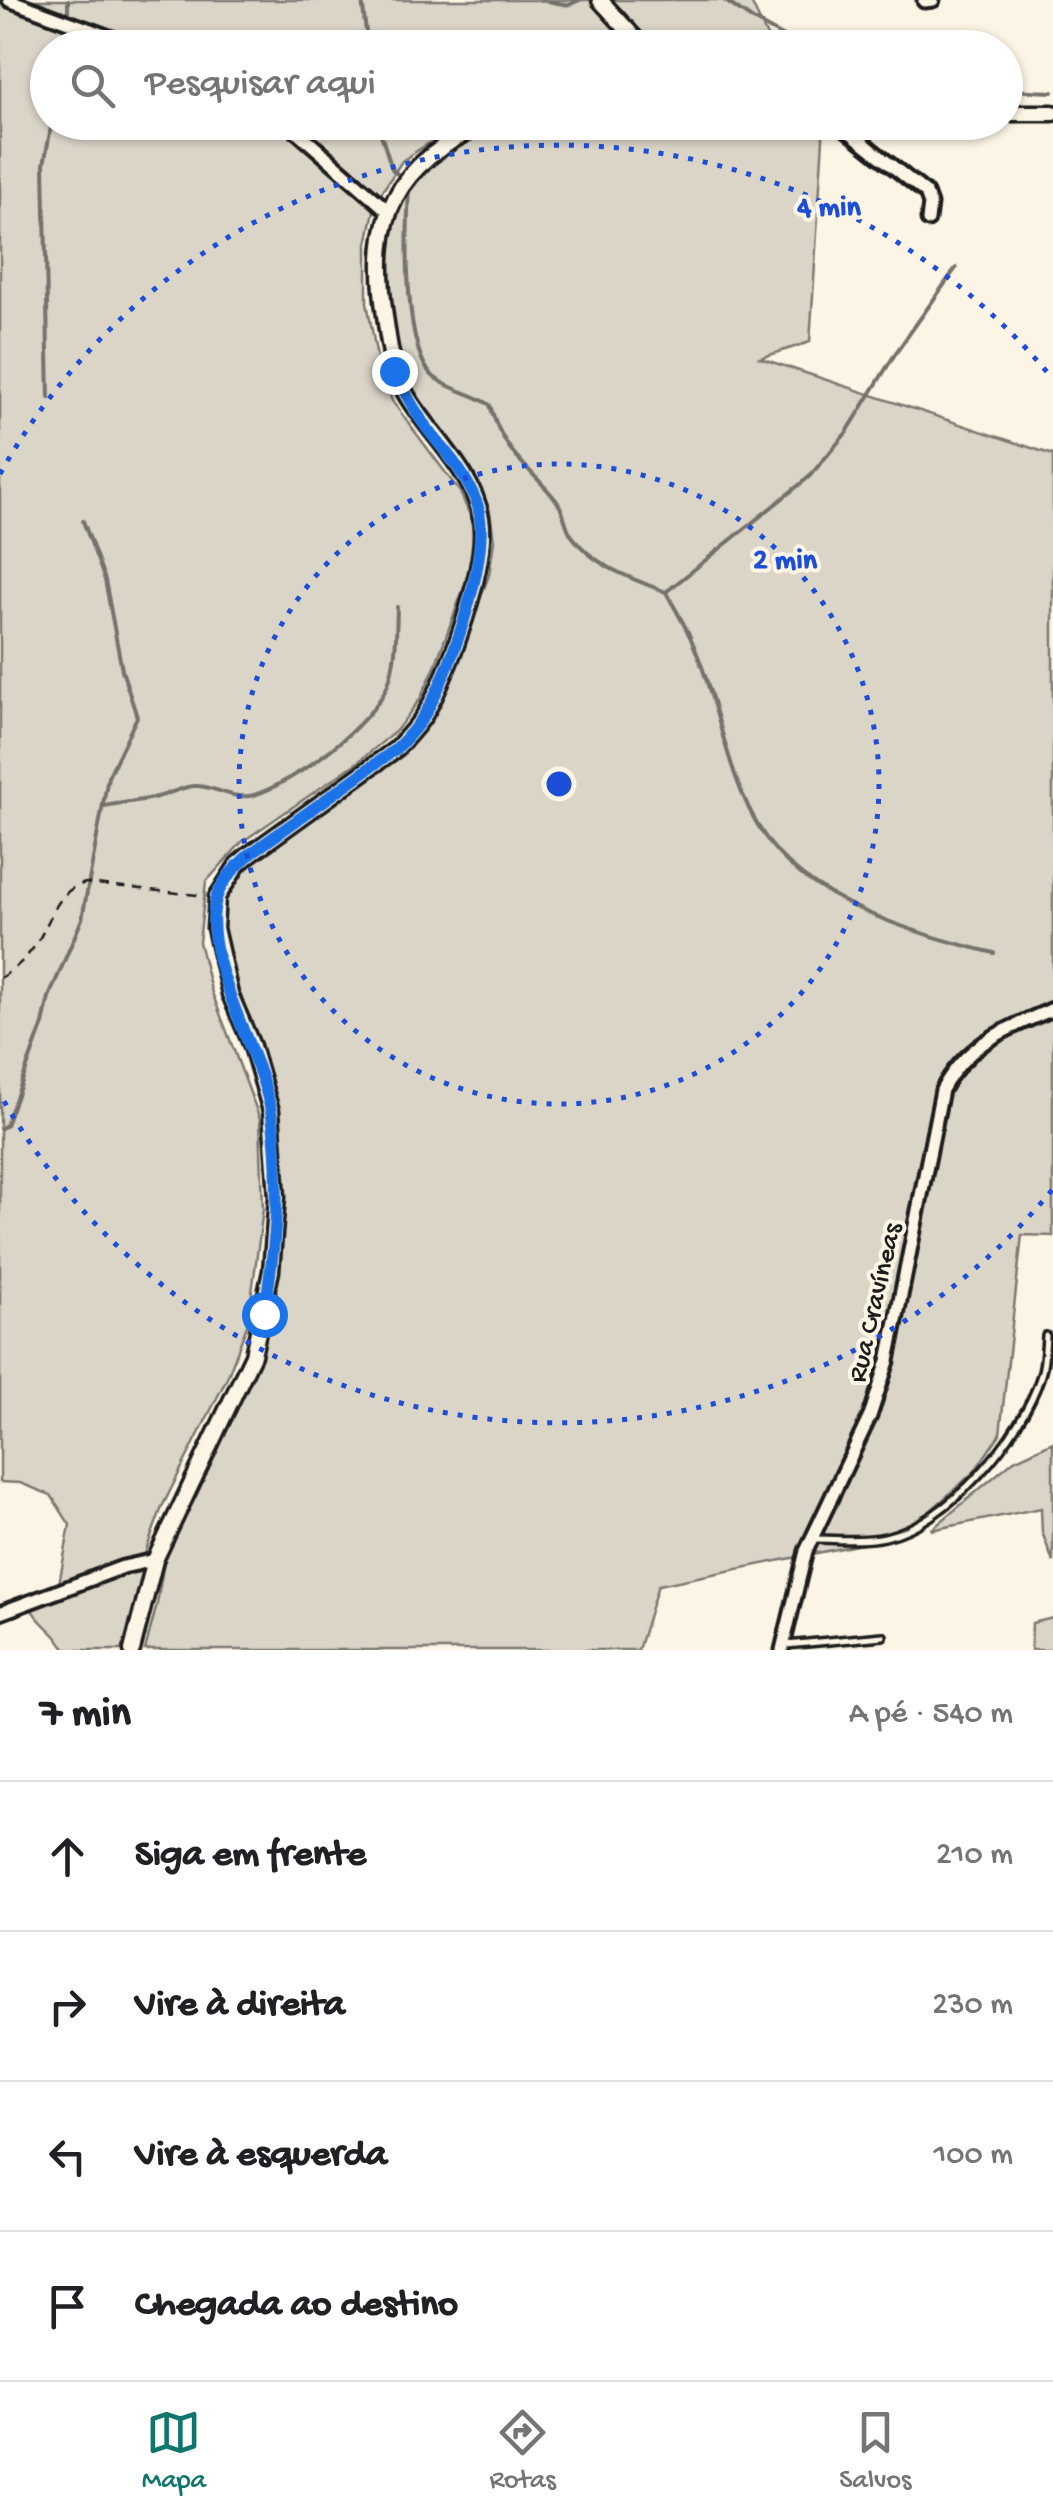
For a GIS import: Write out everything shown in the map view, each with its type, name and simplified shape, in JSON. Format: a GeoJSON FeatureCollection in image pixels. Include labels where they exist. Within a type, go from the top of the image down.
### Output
{"type":"FeatureCollection","features":[{"type":"Feature","properties":{"kind":"street"},"geometry":{"type":"LineString","coordinates":[[10,0],[91,30]]}},
{"type":"Feature","properties":{"kind":"street"},"geometry":{"type":"LineString","coordinates":[[600,0],[628,30]]}},
{"type":"Feature","properties":{"kind":"street"},"geometry":{"type":"LineString","coordinates":[[924,1],[933,0]]}},
{"type":"Feature","properties":{"kind":"street"},"geometry":{"type":"LineString","coordinates":[[1023,113],[1053,113]]}},
{"type":"Feature","properties":{"kind":"street"},"geometry":{"type":"LineString","coordinates":[[307,140],[387,210]]}},
{"type":"Feature","properties":{"kind":"street"},"geometry":{"type":"LineString","coordinates":[[132,1650],[155,1560],[253,1355],[264,1314],[272,1253],[277,1197],[271,1111],[252,1046],[221,967],[215,928],[216,897],[238,864],[396,749],[414,730],[445,672],[483,540],[478,503],[464,475],[427,428],[394,371],[382,297],[387,210],[425,159],[454,140]]}},
{"type":"Feature","properties":{"kind":"street"},"geometry":{"type":"LineString","coordinates":[[860,140],[926,193],[930,204],[928,220]]}},
{"type":"Feature","properties":{"kind":"street","name":"Rua Cravíneas"},"geometry":{"type":"LineString","coordinates":[[784,1648],[812,1538],[870,1416],[883,1377],[901,1308],[942,1090],[955,1066],[986,1040],[1053,1010]]}},
{"type":"Feature","properties":{"kind":"street"},"geometry":{"type":"LineString","coordinates":[[0,1613],[123,1567],[155,1560]]}},
{"type":"Feature","properties":{"kind":"lane"},"geometry":{"type":"LineString","coordinates":[[812,1538],[866,1540],[887,1536],[924,1522],[964,1489],[1011,1434],[1042,1374],[1046,1336]]}},
{"type":"Feature","properties":{"kind":"lane"},"geometry":{"type":"LineString","coordinates":[[784,1648],[883,1636]]}},
{"type":"Feature","properties":{"kind":"path"},"geometry":{"type":"LineString","coordinates":[[0,978],[36,946],[62,896],[76,885],[216,897]]}},
{"type":"Feature","properties":{"kind":"shaded area"},"geometry":{"type":"Polygon","coordinates":[[[0,0],[750,0],[764,30],[30,30],[30,140],[434,140],[402,161],[376,201],[367,244],[367,302],[378,364],[392,401],[460,492],[471,518],[474,541],[470,571],[434,669],[420,699],[396,731],[242,842],[206,882],[199,942],[211,990],[260,1119],[263,1209],[248,1323],[227,1378],[162,1507],[144,1556],[138,1600],[124,1650],[66,1650],[34,1614],[27,1599],[58,1589],[70,1525],[51,1495],[20,1483],[0,1482],[0,0]]]}},
{"type":"Feature","properties":{"kind":"shaded area"},"geometry":{"type":"Polygon","coordinates":[[[823,140],[810,342],[760,358],[1053,455],[1053,1236],[1022,1235],[1000,1434],[974,1472],[902,1536],[658,1585],[638,1650],[145,1650],[164,1562],[181,1515],[246,1386],[268,1328],[283,1211],[279,1114],[230,984],[219,940],[225,890],[255,858],[411,745],[437,709],[452,677],[489,575],[494,541],[490,511],[477,482],[410,392],[397,357],[387,299],[387,246],[395,207],[417,174],[466,142],[823,140]]]}},
{"type":"Feature","properties":{"kind":"shaded area"},"geometry":{"type":"Polygon","coordinates":[[[1053,1442],[1053,1562],[1042,1532],[1041,1508],[931,1530],[1014,1460],[1053,1442]]]}},
{"type":"Feature","properties":{"kind":"shaded area"},"geometry":{"type":"Polygon","coordinates":[[[1053,1618],[1053,1650],[1031,1650],[1032,1623],[1053,1618]]]}},
{"type":"Feature","properties":{"kind":"waterway"},"geometry":{"type":"LineString","coordinates":[[68,0],[68,18]]}},
{"type":"Feature","properties":{"kind":"waterway"},"geometry":{"type":"LineString","coordinates":[[362,0],[366,30]]}},
{"type":"Feature","properties":{"kind":"waterway"},"geometry":{"type":"LineString","coordinates":[[542,0],[568,5],[580,0]]}},
{"type":"Feature","properties":{"kind":"waterway"},"geometry":{"type":"LineString","coordinates":[[724,0],[771,30]]}},
{"type":"Feature","properties":{"kind":"waterway"},"geometry":{"type":"LineString","coordinates":[[1023,91],[1053,92]]}},
{"type":"Feature","properties":{"kind":"waterway"},"geometry":{"type":"LineString","coordinates":[[49,140],[44,164],[49,398]]}},
{"type":"Feature","properties":{"kind":"waterway"},"geometry":{"type":"LineString","coordinates":[[383,140],[392,169],[404,180]]}},
{"type":"Feature","properties":{"kind":"waterway"},"geometry":{"type":"LineString","coordinates":[[409,187],[409,287],[416,342],[424,363],[441,382],[490,405],[509,447],[556,500],[569,532],[591,556],[666,592],[701,663],[749,810],[781,857],[806,878],[866,912],[994,953]]}},
{"type":"Feature","properties":{"kind":"waterway"},"geometry":{"type":"LineString","coordinates":[[666,592],[809,477],[847,432],[895,354],[956,268]]}},
{"type":"Feature","properties":{"kind":"waterway"},"geometry":{"type":"LineString","coordinates":[[0,1129],[6,1125],[49,997],[82,919],[108,777],[137,717],[122,670],[105,580],[83,521]]}},
{"type":"Feature","properties":{"kind":"waterway"},"geometry":{"type":"LineString","coordinates":[[104,806],[194,786],[239,796],[254,795],[310,765],[350,733],[380,699],[393,665],[397,607]]}},
{"type":"Feature","properties":{"kind":"route"},"geometry":{"type":"LineString","coordinates":[[264,1314],[277,1197],[276,1146],[271,1111],[252,1046],[221,967],[215,928],[216,897],[238,864],[286,825],[396,749],[414,730],[426,713],[451,657],[483,540],[478,503],[464,475],[427,428],[394,371]]}}]}
